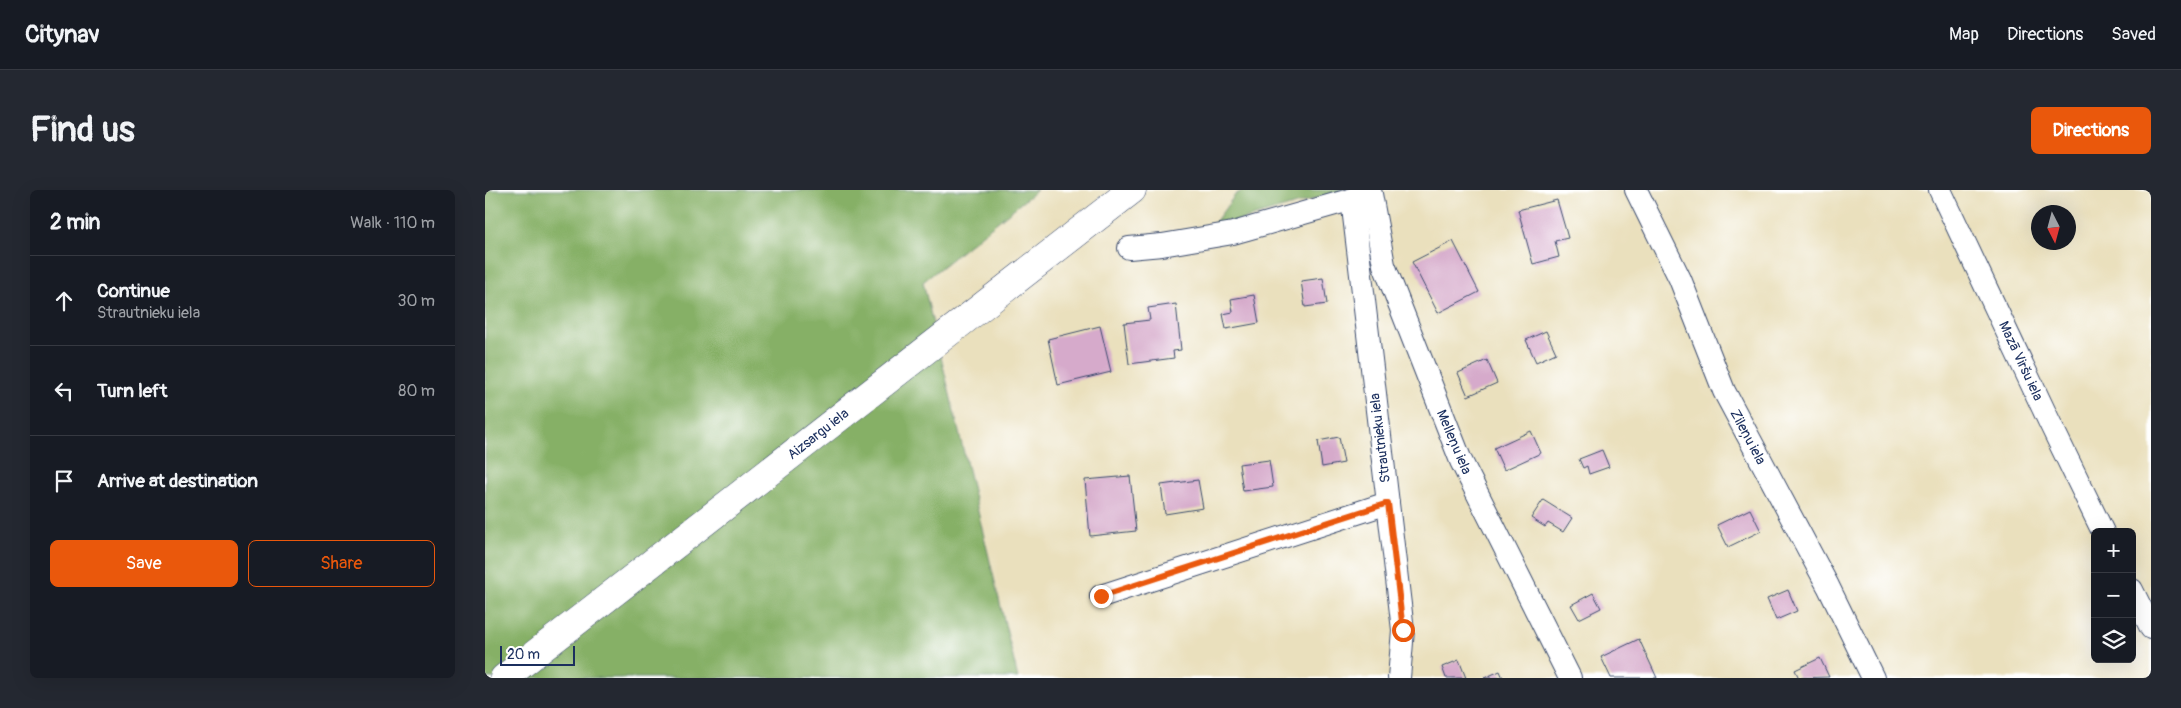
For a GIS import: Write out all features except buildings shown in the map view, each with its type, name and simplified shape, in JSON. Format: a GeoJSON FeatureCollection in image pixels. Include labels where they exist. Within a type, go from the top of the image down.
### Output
{"type":"FeatureCollection","features":[{"type":"Feature","properties":{"kind":"highway","name":"Aizsargu iela"},"geometry":{"type":"LineString","coordinates":[[504,678],[1132,190]]}},
{"type":"Feature","properties":{"kind":"street","name":"Zileņu iela"},"geometry":{"type":"LineString","coordinates":[[1636,190],[1680,279],[1724,391],[1828,586],[1873,678]]}},
{"type":"Feature","properties":{"kind":"street","name":"Mazā Viršu iela"},"geometry":{"type":"LineString","coordinates":[[1940,190],[2044,412],[2101,528]]}},
{"type":"Feature","properties":{"kind":"street"},"geometry":{"type":"LineString","coordinates":[[1129,248],[1162,245],[1233,233],[1369,194]]}},
{"type":"Feature","properties":{"kind":"street","name":"Strautnieku iela"},"geometry":{"type":"LineString","coordinates":[[1369,194],[1388,503],[1403,630],[1399,678]]}},
{"type":"Feature","properties":{"kind":"street","name":"Melleņu iela"},"geometry":{"type":"LineString","coordinates":[[1369,194],[1384,265],[1461,461],[1570,678]]}},
{"type":"Feature","properties":{"kind":"street"},"geometry":{"type":"LineString","coordinates":[[1101,596],[1388,503]]}},
{"type":"Feature","properties":{"kind":"street"},"geometry":{"type":"LineString","coordinates":[[2136,598],[2151,628]]}},
{"type":"Feature","properties":{"kind":"green space"},"geometry":{"type":"Polygon","coordinates":[[[485,190],[1037,190],[923,282],[1018,678],[485,678],[485,190]]]}},
{"type":"Feature","properties":{"kind":"green space"},"geometry":{"type":"Polygon","coordinates":[[[1243,190],[1346,190],[1210,229],[1235,195],[1243,190]]]}},
{"type":"Feature","properties":{"kind":"route"},"geometry":{"type":"LineString","coordinates":[[1101,596],[1388,503],[1403,630]]}}]}
